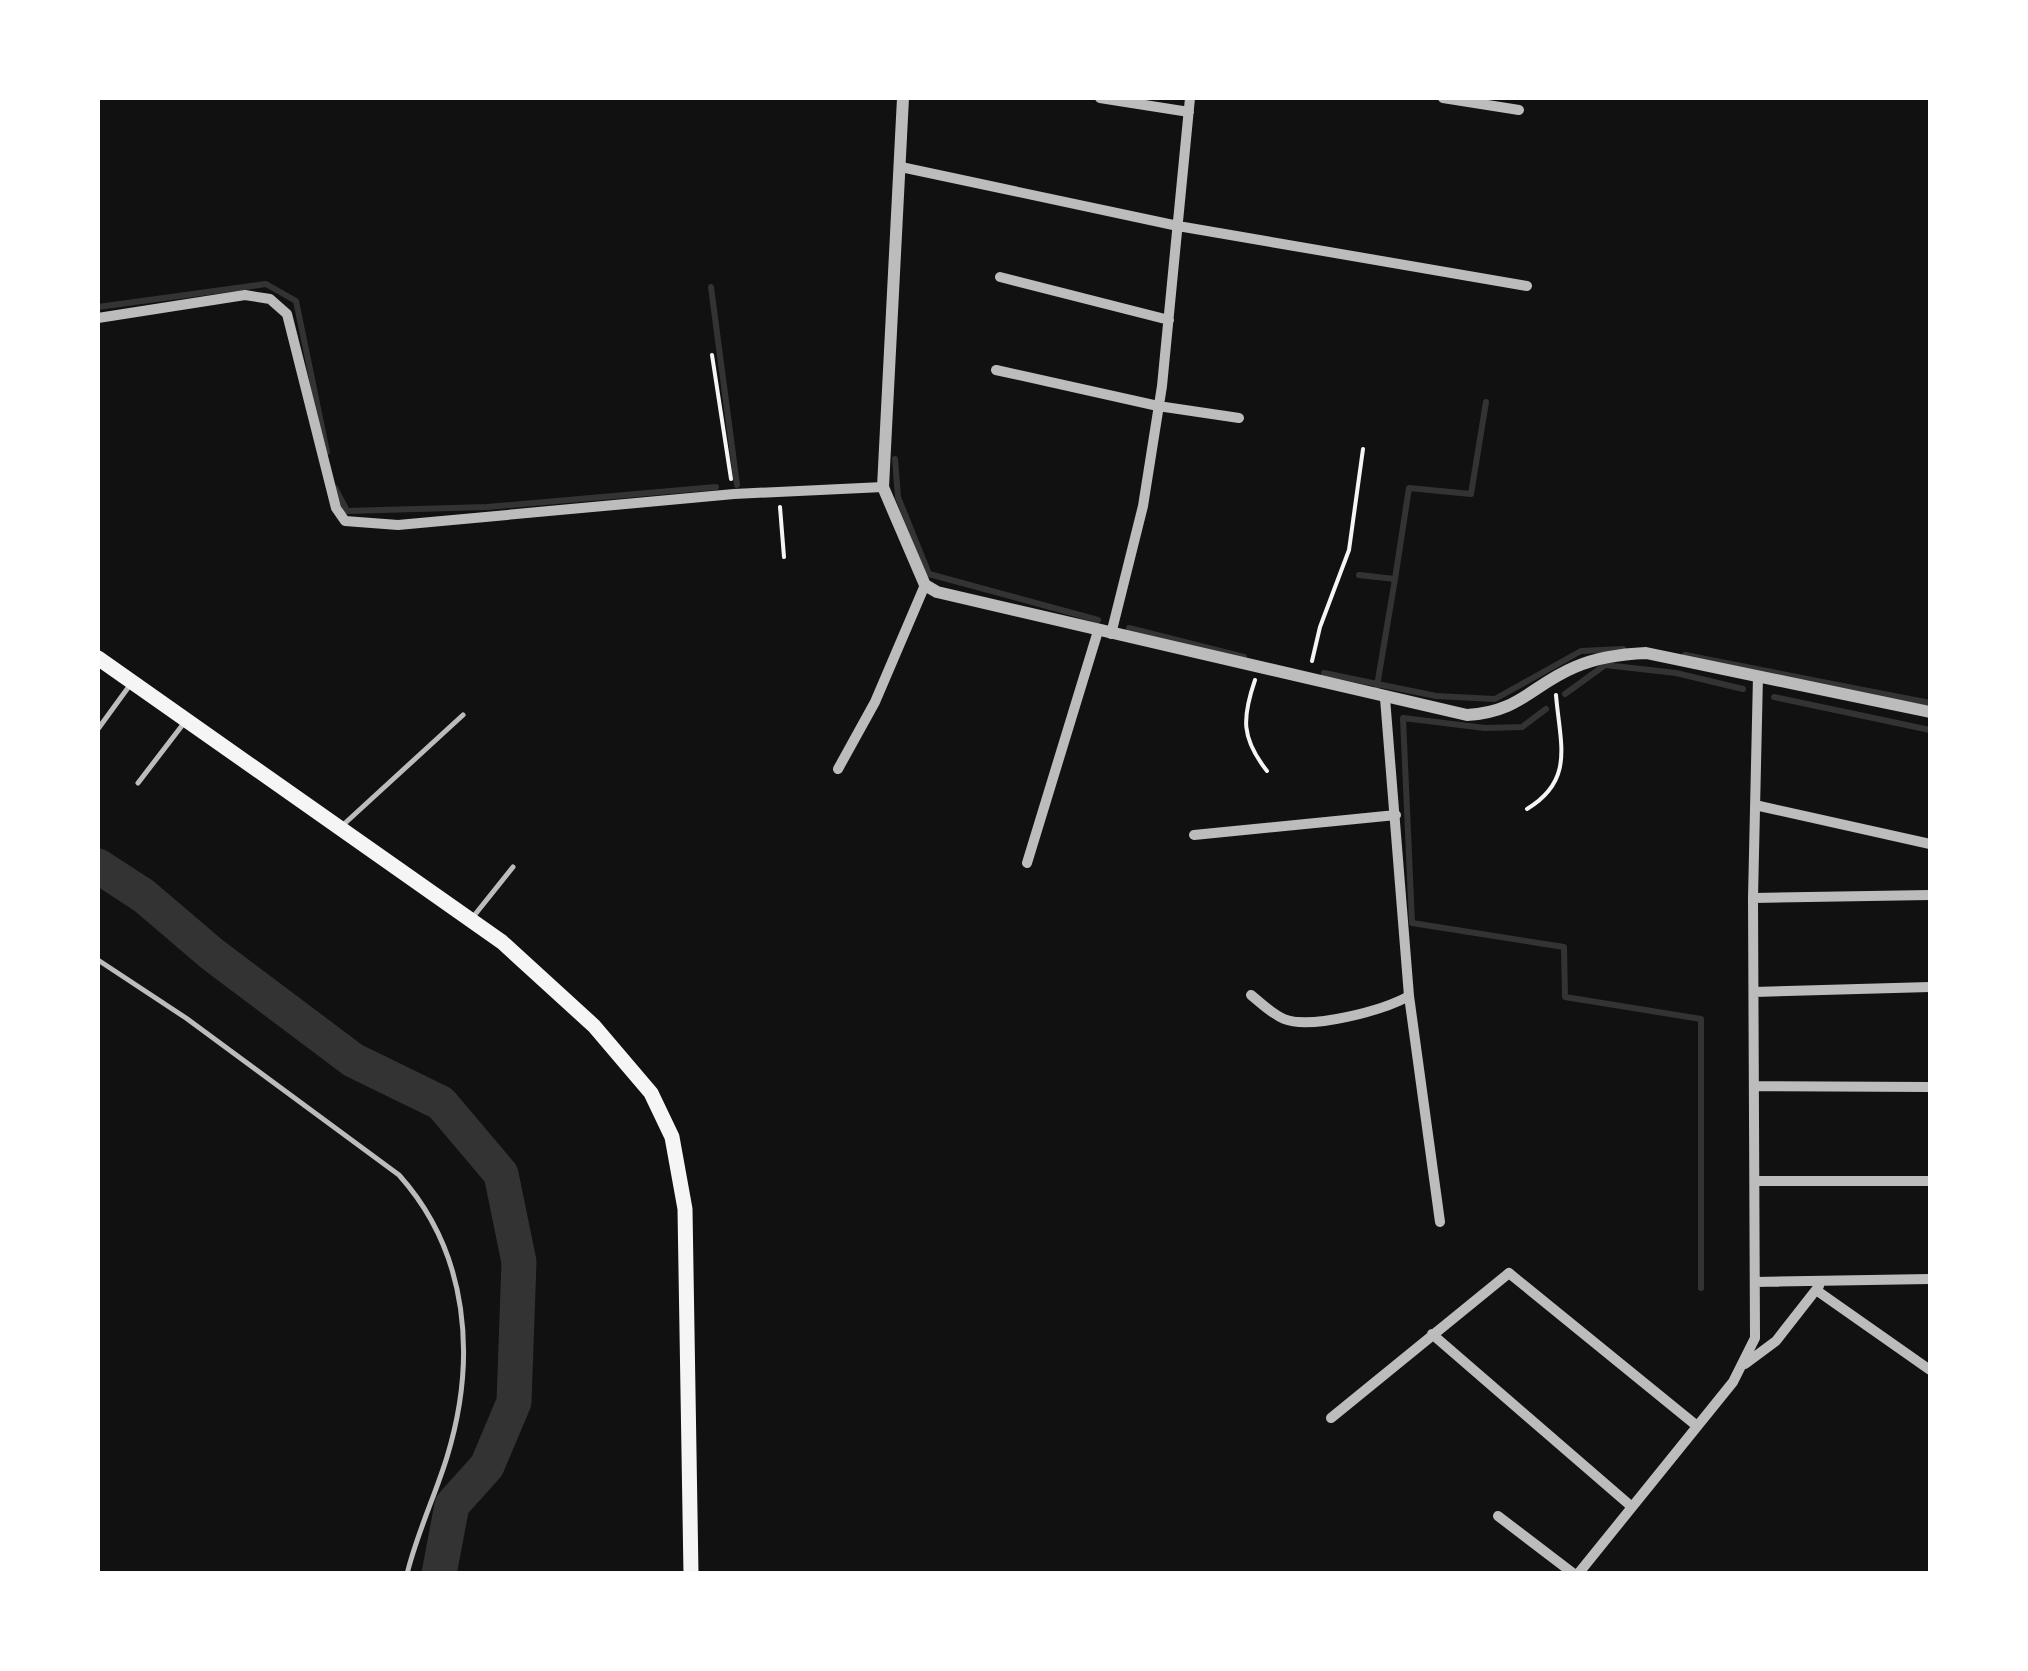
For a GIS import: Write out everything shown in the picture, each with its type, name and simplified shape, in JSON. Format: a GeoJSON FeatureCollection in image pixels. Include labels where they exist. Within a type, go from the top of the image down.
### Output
{"type":"FeatureCollection","features":[{"type":"Feature","properties":{"kind":"main road"},"geometry":{"type":"LineString","coordinates":[[98,658],[130,685],[471,919],[594,1026],[651,1094],[672,1137],[688,1244],[691,1574]]}},
{"type":"Feature","properties":{"kind":"street"},"geometry":{"type":"LineString","coordinates":[[838,770],[875,702],[925,586],[882,487],[902,98]]}},
{"type":"Feature","properties":{"kind":"street"},"geometry":{"type":"LineString","coordinates":[[1100,98],[1190,112]]}},
{"type":"Feature","properties":{"kind":"street"},"geometry":{"type":"LineString","coordinates":[[1027,863],[1144,506],[1169,320],[1190,98]]}},
{"type":"Feature","properties":{"kind":"street"},"geometry":{"type":"LineString","coordinates":[[1443,98],[1519,110]]}},
{"type":"Feature","properties":{"kind":"street"},"geometry":{"type":"LineString","coordinates":[[901,167],[1178,226],[1528,286]]}},
{"type":"Feature","properties":{"kind":"street"},"geometry":{"type":"LineString","coordinates":[[1000,277],[1169,320]]}},
{"type":"Feature","properties":{"kind":"street"},"geometry":{"type":"LineString","coordinates":[[98,318],[245,295],[270,299],[287,314],[336,508],[345,520],[398,525],[734,494],[882,487]]}},
{"type":"Feature","properties":{"kind":"street"},"geometry":{"type":"LineString","coordinates":[[996,370],[1158,406],[1239,418]]}},
{"type":"Feature","properties":{"kind":"street"},"geometry":{"type":"LineString","coordinates":[[925,586],[1104,633],[1468,715],[1494,714],[1516,706],[1590,662],[1646,654],[1930,712]]}},
{"type":"Feature","properties":{"kind":"street"},"geometry":{"type":"LineString","coordinates":[[1745,1364],[1755,1338],[1753,898],[1758,676]]}},
{"type":"Feature","properties":{"kind":"street"},"geometry":{"type":"LineString","coordinates":[[1386,698],[1409,996],[1440,1222]]}},
{"type":"Feature","properties":{"kind":"street"},"geometry":{"type":"LineString","coordinates":[[1755,805],[1930,844]]}},
{"type":"Feature","properties":{"kind":"street"},"geometry":{"type":"LineString","coordinates":[[1194,835],[1396,815]]}},
{"type":"Feature","properties":{"kind":"street"},"geometry":{"type":"LineString","coordinates":[[1753,898],[1930,895]]}},
{"type":"Feature","properties":{"kind":"street"},"geometry":{"type":"LineString","coordinates":[[1754,992],[1930,987]]}},
{"type":"Feature","properties":{"kind":"street"},"geometry":{"type":"LineString","coordinates":[[1251,995],[1282,1018],[1298,1022],[1370,1012],[1409,996]]}},
{"type":"Feature","properties":{"kind":"street"},"geometry":{"type":"LineString","coordinates":[[1756,1086],[1930,1087]]}},
{"type":"Feature","properties":{"kind":"street"},"geometry":{"type":"LineString","coordinates":[[1756,1181],[1930,1181]]}},
{"type":"Feature","properties":{"kind":"street"},"geometry":{"type":"LineString","coordinates":[[1331,1418],[1510,1272],[1697,1426]]}},
{"type":"Feature","properties":{"kind":"street"},"geometry":{"type":"LineString","coordinates":[[1755,1282],[1819,1286],[1930,1279]]}},
{"type":"Feature","properties":{"kind":"street"},"geometry":{"type":"LineString","coordinates":[[1498,1516],[1576,1574],[1745,1364],[1776,1341],[1819,1286]]}},
{"type":"Feature","properties":{"kind":"street"},"geometry":{"type":"LineString","coordinates":[[1819,1286],[1930,1370]]}},
{"type":"Feature","properties":{"kind":"street"},"geometry":{"type":"LineString","coordinates":[[1432,1334],[1632,1507]]}},
{"type":"Feature","properties":{"kind":"lane"},"geometry":{"type":"LineString","coordinates":[[98,729],[130,685]]}},
{"type":"Feature","properties":{"kind":"lane"},"geometry":{"type":"LineString","coordinates":[[341,827],[463,715]]}},
{"type":"Feature","properties":{"kind":"lane"},"geometry":{"type":"LineString","coordinates":[[138,783],[184,722]]}},
{"type":"Feature","properties":{"kind":"lane"},"geometry":{"type":"LineString","coordinates":[[471,919],[513,867]]}},
{"type":"Feature","properties":{"kind":"lane"},"geometry":{"type":"LineString","coordinates":[[98,960],[186,1018],[399,1174],[418,1196],[436,1229],[462,1296],[462,1380],[448,1455],[408,1574]]}},
{"type":"Feature","properties":{"kind":"path"},"geometry":{"type":"LineString","coordinates":[[712,355],[734,494]]}},
{"type":"Feature","properties":{"kind":"path"},"geometry":{"type":"LineString","coordinates":[[1304,679],[1349,550],[1362,448]]}},
{"type":"Feature","properties":{"kind":"path"},"geometry":{"type":"LineString","coordinates":[[779,492],[784,558]]}},
{"type":"Feature","properties":{"kind":"path"},"geometry":{"type":"LineString","coordinates":[[1259,668],[1242,724],[1250,748],[1267,771]]}},
{"type":"Feature","properties":{"kind":"path"},"geometry":{"type":"LineString","coordinates":[[1527,809],[1548,797],[1560,779],[1555,680]]}},
{"type":"Feature","properties":{"kind":"waterway"},"geometry":{"type":"LineString","coordinates":[[98,307],[266,284],[296,301],[327,452]]}},
{"type":"Feature","properties":{"kind":"waterway"},"geometry":{"type":"LineString","coordinates":[[711,287],[737,485]]}},
{"type":"Feature","properties":{"kind":"waterway"},"geometry":{"type":"LineString","coordinates":[[1395,579],[1409,488],[1471,494],[1486,402]]}},
{"type":"Feature","properties":{"kind":"waterway"},"geometry":{"type":"LineString","coordinates":[[895,459],[898,497],[929,574],[1098,620]]}},
{"type":"Feature","properties":{"kind":"waterway"},"geometry":{"type":"LineString","coordinates":[[335,488],[347,511],[487,507],[716,487]]}},
{"type":"Feature","properties":{"kind":"waterway"},"geometry":{"type":"LineString","coordinates":[[1359,575],[1395,579],[1377,686]]}},
{"type":"Feature","properties":{"kind":"waterway"},"geometry":{"type":"LineString","coordinates":[[1129,628],[1244,657]]}},
{"type":"Feature","properties":{"kind":"waterway"},"geometry":{"type":"LineString","coordinates":[[1324,673],[1436,696],[1495,699],[1581,651],[1623,649]]}},
{"type":"Feature","properties":{"kind":"waterway"},"geometry":{"type":"LineString","coordinates":[[1685,655],[1930,703]]}},
{"type":"Feature","properties":{"kind":"waterway"},"geometry":{"type":"LineString","coordinates":[[1565,694],[1605,665],[1676,673],[1743,689]]}},
{"type":"Feature","properties":{"kind":"waterway"},"geometry":{"type":"LineString","coordinates":[[1774,697],[1930,730]]}},
{"type":"Feature","properties":{"kind":"waterway"},"geometry":{"type":"LineString","coordinates":[[1546,709],[1522,727],[1485,728],[1403,718],[1412,923],[1564,947],[1565,997],[1701,1019],[1701,1288]]}},
{"type":"Feature","properties":{"kind":"waterway"},"geometry":{"type":"LineString","coordinates":[[98,866],[144,896],[212,954],[353,1060],[441,1103],[501,1174],[519,1262],[514,1402],[487,1466],[452,1505],[439,1574]]}}]}
